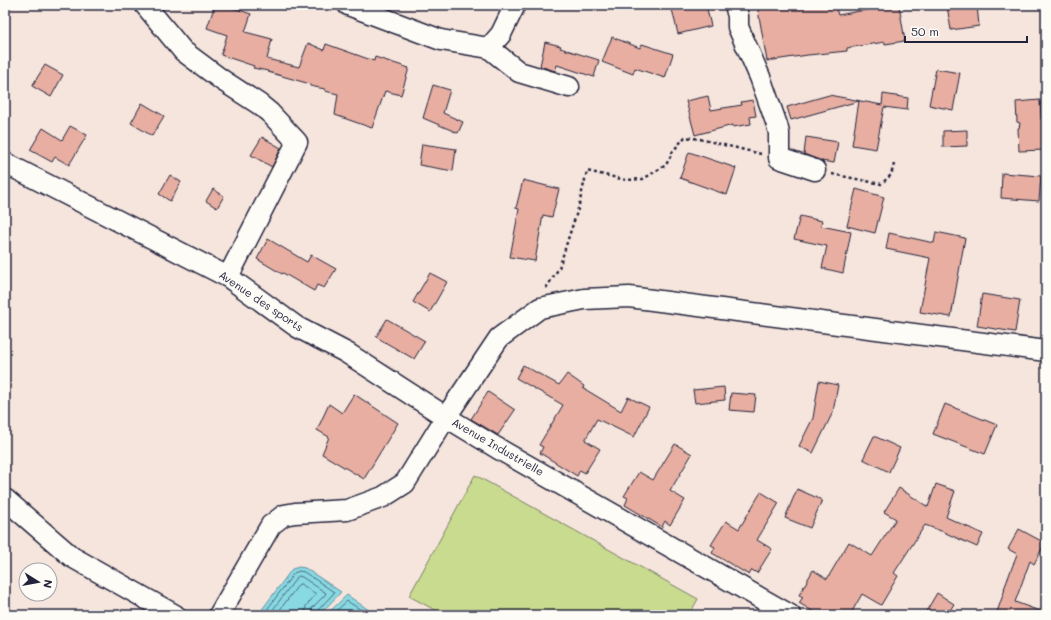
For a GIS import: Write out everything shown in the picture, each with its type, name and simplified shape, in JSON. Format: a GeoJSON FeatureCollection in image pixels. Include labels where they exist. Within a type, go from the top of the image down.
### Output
{"type":"FeatureCollection","features":[{"type":"Feature","properties":{"kind":"street"},"geometry":{"type":"LineString","coordinates":[[145,5],[183,51],[222,80],[259,104],[270,113],[298,142],[228,277]]}},
{"type":"Feature","properties":{"kind":"street"},"geometry":{"type":"LineString","coordinates":[[348,5],[441,40],[489,48],[519,72],[569,87]]}},
{"type":"Feature","properties":{"kind":"street"},"geometry":{"type":"LineString","coordinates":[[489,48],[501,34],[515,5]]}},
{"type":"Feature","properties":{"kind":"street"},"geometry":{"type":"LineString","coordinates":[[735,5],[738,16],[738,27],[760,77],[777,125],[779,133],[779,158],[816,170]]}},
{"type":"Feature","properties":{"kind":"street","name":"Avenue des sports"},"geometry":{"type":"LineString","coordinates":[[5,163],[228,277],[297,328],[347,353],[446,418]]}},
{"type":"Feature","properties":{"kind":"street"},"geometry":{"type":"LineString","coordinates":[[446,418],[499,338],[540,308],[584,299],[629,297],[1046,351]]}},
{"type":"Feature","properties":{"kind":"street","name":"Avenue Industrielle"},"geometry":{"type":"LineString","coordinates":[[219,615],[271,525],[284,515],[347,510],[384,497],[405,483],[446,418],[790,615]]}},
{"type":"Feature","properties":{"kind":"street"},"geometry":{"type":"LineString","coordinates":[[5,498],[72,557],[175,615]]}},
{"type":"Feature","properties":{"kind":"path"},"geometry":{"type":"LineString","coordinates":[[559,268],[578,209],[587,171],[626,180],[643,179],[666,165],[673,151],[685,137],[700,139],[779,158]]}},
{"type":"Feature","properties":{"kind":"path"},"geometry":{"type":"LineString","coordinates":[[816,170],[881,184],[891,175],[894,164]]}},
{"type":"Feature","properties":{"kind":"green space"},"geometry":{"type":"Polygon","coordinates":[[[475,475],[698,599],[689,615],[444,615],[409,596],[475,475]]]}},
{"type":"Feature","properties":{"kind":"water"},"geometry":{"type":"Polygon","coordinates":[[[299,567],[305,568],[341,592],[319,615],[258,615],[292,569],[299,567]]]}},
{"type":"Feature","properties":{"kind":"water"},"geometry":{"type":"Polygon","coordinates":[[[347,595],[376,615],[326,615],[347,595]]]}},
{"type":"Feature","properties":{"kind":"building"},"geometry":{"type":"Polygon","coordinates":[[[215,5],[225,5],[251,14],[245,32],[272,39],[267,59],[299,67],[308,43],[324,50],[326,44],[374,61],[375,57],[409,68],[401,95],[385,91],[372,128],[335,115],[338,94],[325,91],[325,89],[310,86],[310,84],[268,71],[253,68],[254,66],[221,55],[227,35],[207,28],[215,5]]]}},
{"type":"Feature","properties":{"kind":"building"},"geometry":{"type":"Polygon","coordinates":[[[671,5],[706,5],[711,26],[678,34],[671,5]]]}},
{"type":"Feature","properties":{"kind":"building"},"geometry":{"type":"Polygon","coordinates":[[[757,5],[835,5],[838,15],[899,5],[905,41],[885,44],[885,42],[847,48],[847,51],[767,61],[757,5]]]}},
{"type":"Feature","properties":{"kind":"building"},"geometry":{"type":"Polygon","coordinates":[[[977,5],[979,26],[951,30],[947,6],[977,5]]]}},
{"type":"Feature","properties":{"kind":"building"},"geometry":{"type":"Polygon","coordinates":[[[612,37],[640,48],[642,44],[673,54],[665,78],[635,68],[633,74],[602,62],[612,37]]]}},
{"type":"Feature","properties":{"kind":"building"},"geometry":{"type":"Polygon","coordinates":[[[545,42],[561,46],[560,48],[599,60],[594,77],[557,65],[555,71],[540,66],[545,42]]]}},
{"type":"Feature","properties":{"kind":"building"},"geometry":{"type":"Polygon","coordinates":[[[45,65],[63,75],[51,97],[32,86],[45,65]]]}},
{"type":"Feature","properties":{"kind":"building"},"geometry":{"type":"Polygon","coordinates":[[[936,69],[960,73],[953,110],[929,105],[936,69]]]}},
{"type":"Feature","properties":{"kind":"building"},"geometry":{"type":"Polygon","coordinates":[[[433,85],[450,90],[443,113],[463,122],[458,133],[423,118],[433,85]]]}},
{"type":"Feature","properties":{"kind":"building"},"geometry":{"type":"Polygon","coordinates":[[[883,94],[908,98],[907,110],[884,107],[876,149],[852,145],[859,101],[791,120],[787,107],[829,95],[882,105],[883,94]]]}},
{"type":"Feature","properties":{"kind":"building"},"geometry":{"type":"Polygon","coordinates":[[[708,96],[711,110],[742,105],[741,102],[753,100],[756,116],[750,117],[751,124],[733,127],[733,125],[695,135],[686,101],[708,96]]]}},
{"type":"Feature","properties":{"kind":"building"},"geometry":{"type":"Polygon","coordinates":[[[1040,100],[1045,150],[1019,151],[1018,128],[1020,123],[1017,122],[1016,102],[1040,100]]]}},
{"type":"Feature","properties":{"kind":"building"},"geometry":{"type":"Polygon","coordinates":[[[142,103],[164,116],[152,136],[131,123],[142,103]]]}},
{"type":"Feature","properties":{"kind":"building"},"geometry":{"type":"Polygon","coordinates":[[[70,126],[87,135],[69,165],[55,157],[52,162],[30,150],[43,128],[62,140],[70,126]]]}},
{"type":"Feature","properties":{"kind":"building"},"geometry":{"type":"Polygon","coordinates":[[[967,130],[967,146],[943,147],[943,131],[967,130]]]}},
{"type":"Feature","properties":{"kind":"building"},"geometry":{"type":"Polygon","coordinates":[[[262,137],[281,148],[272,167],[251,155],[262,137]]]}},
{"type":"Feature","properties":{"kind":"building"},"geometry":{"type":"Polygon","coordinates":[[[806,137],[838,142],[834,163],[821,161],[804,154],[806,137]]]}},
{"type":"Feature","properties":{"kind":"building"},"geometry":{"type":"Polygon","coordinates":[[[422,144],[456,149],[453,171],[419,165],[422,144]]]}},
{"type":"Feature","properties":{"kind":"building"},"geometry":{"type":"Polygon","coordinates":[[[689,152],[736,168],[727,195],[680,178],[689,152]]]}},
{"type":"Feature","properties":{"kind":"building"},"geometry":{"type":"Polygon","coordinates":[[[1002,173],[1041,176],[1039,201],[1001,198],[1002,173]]]}},
{"type":"Feature","properties":{"kind":"building"},"geometry":{"type":"Polygon","coordinates":[[[170,175],[181,182],[170,201],[159,194],[170,175]]]}},
{"type":"Feature","properties":{"kind":"building"},"geometry":{"type":"Polygon","coordinates":[[[523,180],[559,189],[552,217],[543,215],[535,261],[510,257],[519,209],[516,208],[523,180]]]}},
{"type":"Feature","properties":{"kind":"building"},"geometry":{"type":"Polygon","coordinates":[[[213,189],[224,196],[217,208],[206,201],[213,189]]]}},
{"type":"Feature","properties":{"kind":"building"},"geometry":{"type":"Polygon","coordinates":[[[856,189],[884,197],[875,233],[847,226],[856,189]]]}},
{"type":"Feature","properties":{"kind":"building"},"geometry":{"type":"Polygon","coordinates":[[[800,216],[822,221],[821,226],[851,232],[843,273],[822,268],[827,246],[794,239],[800,216]]]}},
{"type":"Feature","properties":{"kind":"building"},"geometry":{"type":"Polygon","coordinates":[[[936,232],[965,238],[951,317],[920,312],[930,258],[886,249],[889,233],[934,243],[936,232]]]}},
{"type":"Feature","properties":{"kind":"building"},"geometry":{"type":"Polygon","coordinates":[[[268,239],[307,262],[311,255],[336,269],[324,288],[317,285],[314,291],[257,259],[268,239]]]}},
{"type":"Feature","properties":{"kind":"building"},"geometry":{"type":"Polygon","coordinates":[[[430,273],[447,282],[430,312],[413,302],[430,273]]]}},
{"type":"Feature","properties":{"kind":"building"},"geometry":{"type":"Polygon","coordinates":[[[982,294],[1020,300],[1015,332],[977,326],[982,294]]]}},
{"type":"Feature","properties":{"kind":"building"},"geometry":{"type":"Polygon","coordinates":[[[387,319],[425,341],[414,359],[376,337],[387,319]]]}},
{"type":"Feature","properties":{"kind":"building"},"geometry":{"type":"Polygon","coordinates":[[[523,365],[559,385],[567,374],[584,386],[583,388],[621,411],[628,397],[649,407],[634,437],[597,419],[585,440],[600,449],[585,473],[580,470],[577,476],[540,453],[543,447],[539,445],[563,405],[516,378],[523,365]]]}},
{"type":"Feature","properties":{"kind":"building"},"geometry":{"type":"Polygon","coordinates":[[[819,381],[838,385],[833,412],[813,453],[799,446],[813,418],[819,381]]]}},
{"type":"Feature","properties":{"kind":"building"},"geometry":{"type":"Polygon","coordinates":[[[724,387],[725,400],[695,403],[693,390],[724,387]]]}},
{"type":"Feature","properties":{"kind":"building"},"geometry":{"type":"Polygon","coordinates":[[[488,392],[515,410],[498,435],[471,419],[488,392]]]}},
{"type":"Feature","properties":{"kind":"building"},"geometry":{"type":"Polygon","coordinates":[[[731,393],[756,395],[754,412],[729,410],[731,393]]]}},
{"type":"Feature","properties":{"kind":"building"},"geometry":{"type":"Polygon","coordinates":[[[354,394],[398,423],[364,479],[322,454],[329,437],[317,430],[329,404],[342,413],[354,394]]]}},
{"type":"Feature","properties":{"kind":"building"},"geometry":{"type":"Polygon","coordinates":[[[945,404],[997,425],[985,454],[933,434],[945,404]]]}},
{"type":"Feature","properties":{"kind":"building"},"geometry":{"type":"Polygon","coordinates":[[[874,436],[900,448],[889,472],[863,459],[874,436]]]}},
{"type":"Feature","properties":{"kind":"building"},"geometry":{"type":"Polygon","coordinates":[[[675,444],[692,454],[670,491],[685,500],[670,525],[665,521],[662,527],[625,505],[628,498],[624,496],[639,472],[653,480],[675,444]]]}},
{"type":"Feature","properties":{"kind":"building"},"geometry":{"type":"Polygon","coordinates":[[[936,484],[955,491],[946,517],[983,534],[977,547],[925,525],[894,573],[898,576],[881,605],[862,594],[850,615],[819,615],[799,603],[803,597],[799,595],[813,570],[827,579],[849,542],[872,556],[896,519],[884,512],[899,488],[928,507],[936,484]]]}},
{"type":"Feature","properties":{"kind":"building"},"geometry":{"type":"Polygon","coordinates":[[[797,489],[822,500],[810,528],[785,518],[797,489]]]}},
{"type":"Feature","properties":{"kind":"building"},"geometry":{"type":"Polygon","coordinates":[[[761,492],[779,503],[757,540],[772,549],[757,573],[752,570],[749,575],[712,553],[715,547],[711,545],[726,521],[739,529],[761,492]]]}},
{"type":"Feature","properties":{"kind":"building"},"geometry":{"type":"Polygon","coordinates":[[[1019,529],[1045,543],[1034,564],[1030,561],[1015,602],[1045,613],[1045,615],[996,615],[1017,554],[1008,549],[1019,529]]]}},
{"type":"Feature","properties":{"kind":"building"},"geometry":{"type":"Polygon","coordinates":[[[937,593],[954,604],[947,615],[924,615],[937,593]]]}}]}
